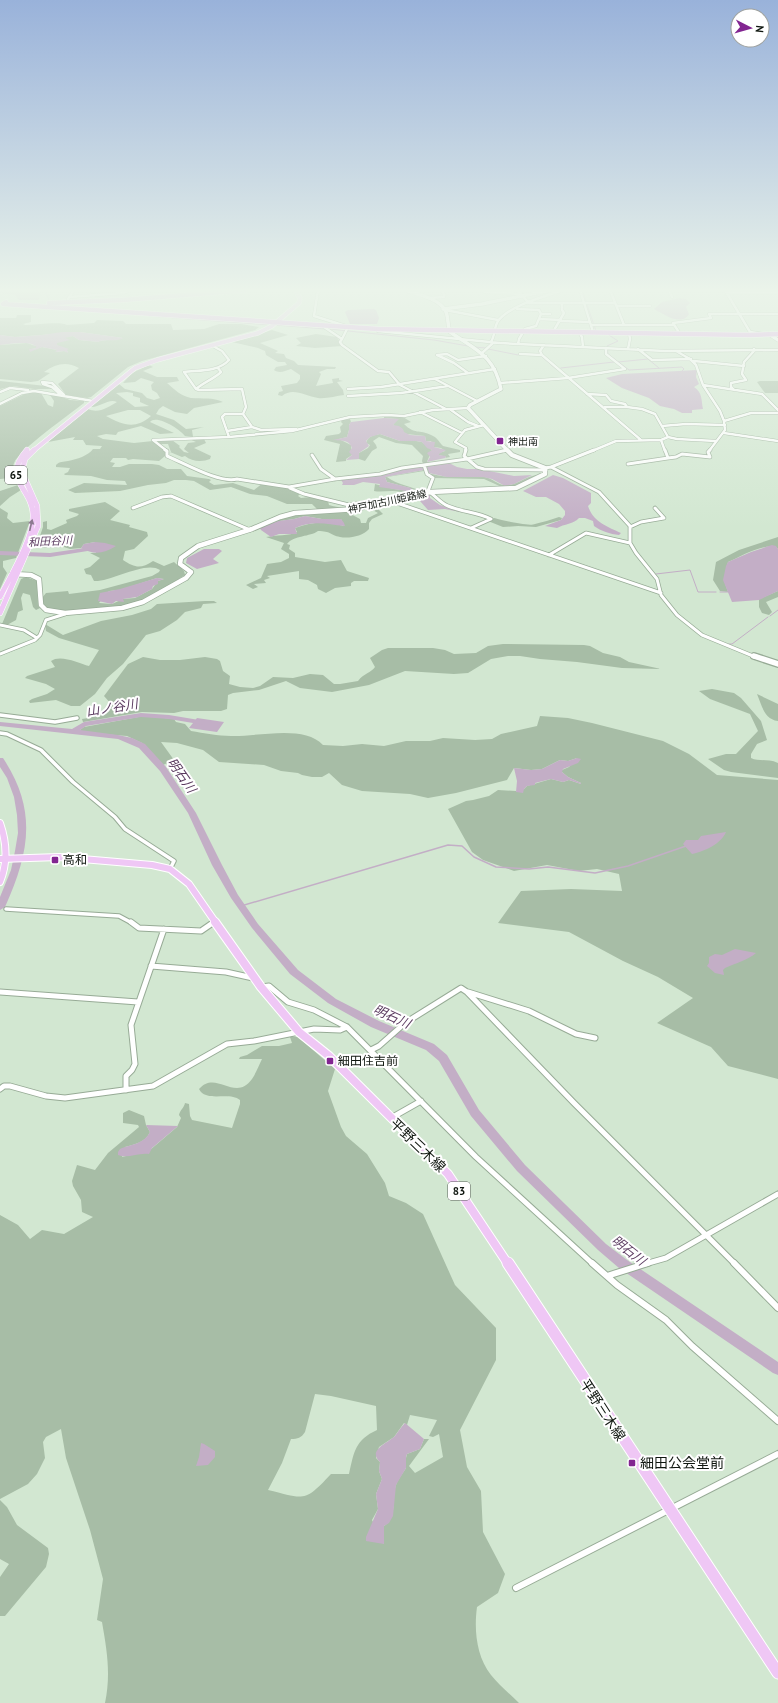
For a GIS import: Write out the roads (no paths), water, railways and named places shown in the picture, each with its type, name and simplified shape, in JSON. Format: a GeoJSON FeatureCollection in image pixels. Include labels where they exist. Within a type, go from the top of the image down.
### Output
{"type":"FeatureCollection","features":[{"type":"Feature","properties":{"kind":"main road","name":"65"},"geometry":{"type":"LineString","coordinates":[[0,613],[35,535],[39,517],[36,502],[23,478],[22,464],[31,452],[129,369]]}},
{"type":"Feature","properties":{"kind":"main road","name":"65"},"geometry":{"type":"LineString","coordinates":[[0,597],[33,524],[31,506],[16,474],[16,464],[27,450],[90,401],[134,369]]}},
{"type":"Feature","properties":{"kind":"main road"},"geometry":{"type":"LineString","coordinates":[[0,823],[4,835],[4,875],[0,882]]}},
{"type":"Feature","properties":{"kind":"main road","name":"平野三木線"},"geometry":{"type":"LineString","coordinates":[[3,858],[58,857],[152,865],[170,869],[189,884],[258,983],[299,1032],[329,1056],[448,1174],[778,1673]]}},
{"type":"Feature","properties":{"kind":"street"},"geometry":{"type":"LineString","coordinates":[[205,369],[184,372],[196,389],[202,391],[242,389],[246,407],[243,414]]}},
{"type":"Feature","properties":{"kind":"street"},"geometry":{"type":"LineString","coordinates":[[196,389],[203,382],[216,377],[221,372],[219,369]]}},
{"type":"Feature","properties":{"kind":"street"},"geometry":{"type":"LineString","coordinates":[[376,369],[389,372],[400,385],[450,410],[468,422],[482,426]]}},
{"type":"Feature","properties":{"kind":"street"},"geometry":{"type":"LineString","coordinates":[[463,369],[468,373]]}},
{"type":"Feature","properties":{"kind":"street"},"geometry":{"type":"LineString","coordinates":[[348,389],[366,389],[400,385],[434,378],[492,369]]}},
{"type":"Feature","properties":{"kind":"street"},"geometry":{"type":"LineString","coordinates":[[495,369],[501,389],[470,405],[468,408],[433,410],[404,416],[387,415],[350,417],[292,431],[229,437],[153,440],[167,451],[167,456],[219,478],[230,481],[237,479],[289,487],[304,494],[349,505],[386,500],[661,594]]}},
{"type":"Feature","properties":{"kind":"street"},"geometry":{"type":"LineString","coordinates":[[558,369],[641,440]]}},
{"type":"Feature","properties":{"kind":"street"},"geometry":{"type":"LineString","coordinates":[[500,383],[568,378],[622,369]]}},
{"type":"Feature","properties":{"kind":"street"},"geometry":{"type":"LineString","coordinates":[[628,464],[667,459],[682,454],[710,457],[708,452],[724,433],[725,425],[712,396],[703,385],[699,369]]}},
{"type":"Feature","properties":{"kind":"street"},"geometry":{"type":"LineString","coordinates":[[734,390],[731,387],[731,383],[746,380],[742,374],[743,369]]}},
{"type":"Feature","properties":{"kind":"street"},"geometry":{"type":"LineString","coordinates":[[434,378],[477,401]]}},
{"type":"Feature","properties":{"kind":"street"},"geometry":{"type":"LineString","coordinates":[[62,396],[58,391],[52,383],[42,382],[43,384],[52,386],[58,391],[66,396],[90,401]]}},
{"type":"Feature","properties":{"kind":"street"},"geometry":{"type":"LineString","coordinates":[[703,385],[762,394],[778,412]]}},
{"type":"Feature","properties":{"kind":"street"},"geometry":{"type":"LineString","coordinates":[[348,396],[401,393],[448,386]]}},
{"type":"Feature","properties":{"kind":"street"},"geometry":{"type":"LineString","coordinates":[[0,392],[5,389],[13,388],[58,391]]}},
{"type":"Feature","properties":{"kind":"street"},"geometry":{"type":"LineString","coordinates":[[0,404],[28,391],[53,393],[70,399],[90,401]]}},
{"type":"Feature","properties":{"kind":"street"},"geometry":{"type":"LineString","coordinates":[[587,394],[606,395],[611,401],[625,404],[627,407]]}},
{"type":"Feature","properties":{"kind":"street"},"geometry":{"type":"LineString","coordinates":[[604,407],[627,407],[642,409],[655,414],[668,436]]}},
{"type":"Feature","properties":{"kind":"street"},"geometry":{"type":"LineString","coordinates":[[468,408],[482,426],[512,455],[546,469]]}},
{"type":"Feature","properties":{"kind":"street"},"geometry":{"type":"LineString","coordinates":[[420,412],[462,433]]}},
{"type":"Feature","properties":{"kind":"street"},"geometry":{"type":"LineString","coordinates":[[724,421],[752,413],[778,412]]}},
{"type":"Feature","properties":{"kind":"street"},"geometry":{"type":"LineString","coordinates":[[229,437],[222,417],[225,414],[243,414]]}},
{"type":"Feature","properties":{"kind":"street"},"geometry":{"type":"LineString","coordinates":[[243,414],[252,427]]}},
{"type":"Feature","properties":{"kind":"street"},"geometry":{"type":"LineString","coordinates":[[662,426],[686,424],[725,425]]}},
{"type":"Feature","properties":{"kind":"street"},"geometry":{"type":"LineString","coordinates":[[482,426],[465,430],[455,442],[466,448],[464,456],[477,467],[494,470],[546,469],[616,440],[661,440],[668,436],[716,441]]}},
{"type":"Feature","properties":{"kind":"street"},"geometry":{"type":"LineString","coordinates":[[227,431],[252,427],[264,430],[301,429]]}},
{"type":"Feature","properties":{"kind":"street"},"geometry":{"type":"LineString","coordinates":[[724,433],[778,441]]}},
{"type":"Feature","properties":{"kind":"street"},"geometry":{"type":"LineString","coordinates":[[661,440],[668,458]]}},
{"type":"Feature","properties":{"kind":"street"},"geometry":{"type":"LineString","coordinates":[[289,487],[335,479],[380,474],[402,468],[467,459],[507,450]]}},
{"type":"Feature","properties":{"kind":"street"},"geometry":{"type":"LineString","coordinates":[[312,455],[321,469],[335,479]]}},
{"type":"Feature","properties":{"kind":"street"},"geometry":{"type":"LineString","coordinates":[[424,465],[427,474],[433,478],[428,491],[431,492],[437,499],[449,506],[483,515],[491,519],[471,528]]}},
{"type":"Feature","properties":{"kind":"street"},"geometry":{"type":"LineString","coordinates":[[551,467],[599,492],[630,528],[630,543],[636,553],[657,579],[661,594],[677,615],[702,635],[753,656],[778,664]]}},
{"type":"Feature","properties":{"kind":"street","name":"神戸加古川姫路線"},"geometry":{"type":"LineString","coordinates":[[17,574],[31,575],[39,579],[41,605],[46,610],[65,613],[122,608],[143,602],[186,578],[191,572],[180,564],[181,558],[198,546],[250,530],[280,517],[295,513],[357,509],[386,500],[431,492],[516,488],[545,474],[546,469]]}},
{"type":"Feature","properties":{"kind":"street"},"geometry":{"type":"LineString","coordinates":[[134,508],[162,497],[171,496],[250,530]]}},
{"type":"Feature","properties":{"kind":"street"},"geometry":{"type":"LineString","coordinates":[[630,528],[641,522],[664,518],[655,508]]}},
{"type":"Feature","properties":{"kind":"street"},"geometry":{"type":"LineString","coordinates":[[549,555],[586,533],[630,543]]}},
{"type":"Feature","properties":{"kind":"street"},"geometry":{"type":"LineString","coordinates":[[10,574],[17,574]]}},
{"type":"Feature","properties":{"kind":"street","name":"神戸加古川姫路線"},"geometry":{"type":"LineString","coordinates":[[37,638],[42,631],[46,620],[65,613]]}},
{"type":"Feature","properties":{"kind":"street"},"geometry":{"type":"LineString","coordinates":[[0,625],[23,629],[30,632],[37,638],[0,654]]}},
{"type":"Feature","properties":{"kind":"street"},"geometry":{"type":"LineString","coordinates":[[0,715],[55,722],[77,718]]}},
{"type":"Feature","properties":{"kind":"street"},"geometry":{"type":"LineString","coordinates":[[0,733],[7,734],[40,750],[73,782],[114,817],[125,829],[174,861],[170,869]]}},
{"type":"Feature","properties":{"kind":"street"},"geometry":{"type":"LineString","coordinates":[[6,909],[119,916],[130,921],[139,928],[201,931],[215,921]]}},
{"type":"Feature","properties":{"kind":"street"},"geometry":{"type":"LineString","coordinates":[[126,1090],[124,1078],[126,1073],[132,1070],[135,1064],[131,1025],[164,929]]}},
{"type":"Feature","properties":{"kind":"street"},"geometry":{"type":"LineString","coordinates":[[151,966],[226,972],[269,986],[288,1002],[314,1010],[347,1027],[476,1157],[607,1276],[666,1320],[692,1346],[778,1422]]}},
{"type":"Feature","properties":{"kind":"street"},"geometry":{"type":"LineString","coordinates":[[371,1050],[379,1046],[406,1023],[461,988],[467,992],[574,1103],[778,1308]]}},
{"type":"Feature","properties":{"kind":"street"},"geometry":{"type":"LineString","coordinates":[[0,992],[138,1002]]}},
{"type":"Feature","properties":{"kind":"street"},"geometry":{"type":"LineString","coordinates":[[467,992],[530,1011],[576,1034],[595,1038]]}},
{"type":"Feature","properties":{"kind":"street"},"geometry":{"type":"LineString","coordinates":[[0,1089],[4,1086],[10,1086],[46,1096],[65,1098],[152,1086],[166,1080],[228,1044],[254,1042],[314,1029],[340,1030],[347,1027]]}},
{"type":"Feature","properties":{"kind":"street"},"geometry":{"type":"LineString","coordinates":[[390,1118],[421,1101]]}},
{"type":"Feature","properties":{"kind":"street"},"geometry":{"type":"LineString","coordinates":[[607,1276],[662,1259],[778,1194]]}},
{"type":"Feature","properties":{"kind":"street"},"geometry":{"type":"LineString","coordinates":[[516,1588],[778,1454]]}},
{"type":"Feature","properties":{"kind":"waterway"},"geometry":{"type":"LineString","coordinates":[[628,369],[638,369]]}},
{"type":"Feature","properties":{"kind":"waterway","name":"和田谷川"},"geometry":{"type":"LineString","coordinates":[[0,553],[50,555],[98,548]]}},
{"type":"Feature","properties":{"kind":"waterway"},"geometry":{"type":"LineString","coordinates":[[656,574],[690,570],[698,592],[716,592]]}},
{"type":"Feature","properties":{"kind":"waterway"},"geometry":{"type":"LineString","coordinates":[[720,592],[728,592]]}},
{"type":"Feature","properties":{"kind":"waterway"},"geometry":{"type":"LineString","coordinates":[[770,616],[778,610]]}},
{"type":"Feature","properties":{"kind":"waterway"},"geometry":{"type":"LineString","coordinates":[[729,644],[732,644],[768,617]]}},
{"type":"Feature","properties":{"kind":"waterway","name":"山ノ谷川"},"geometry":{"type":"LineString","coordinates":[[73,732],[84,724],[141,715],[169,717],[205,723]]}},
{"type":"Feature","properties":{"kind":"waterway","name":"明石川"},"geometry":{"type":"LineString","coordinates":[[0,724],[73,732]]}},
{"type":"Feature","properties":{"kind":"waterway","name":"明石川"},"geometry":{"type":"LineString","coordinates":[[73,732],[118,737],[142,746],[163,769],[192,813],[234,896],[255,926],[294,972],[332,1001],[375,1024],[430,1047],[443,1058],[475,1113],[521,1168],[602,1247],[623,1264],[778,1369]]}},
{"type":"Feature","properties":{"kind":"waterway"},"geometry":{"type":"LineString","coordinates":[[0,760],[11,778],[18,797],[22,815],[20,851],[9,888],[0,907]]}},
{"type":"Feature","properties":{"kind":"waterway"},"geometry":{"type":"LineString","coordinates":[[241,906],[448,845],[462,846],[474,857],[496,867],[529,869],[548,867],[595,873],[628,866],[686,846]]}},
{"type":"Feature","properties":{"kind":"place","name":"神出南"},"geometry":{"type":"Point","coordinates":[500,441]}},
{"type":"Feature","properties":{"kind":"place","name":"高和"},"geometry":{"type":"Point","coordinates":[55,860]}},
{"type":"Feature","properties":{"kind":"place","name":"細田住吉前"},"geometry":{"type":"Point","coordinates":[330,1061]}},
{"type":"Feature","properties":{"kind":"place","name":"細田公会堂前"},"geometry":{"type":"Point","coordinates":[632,1463]}}]}
